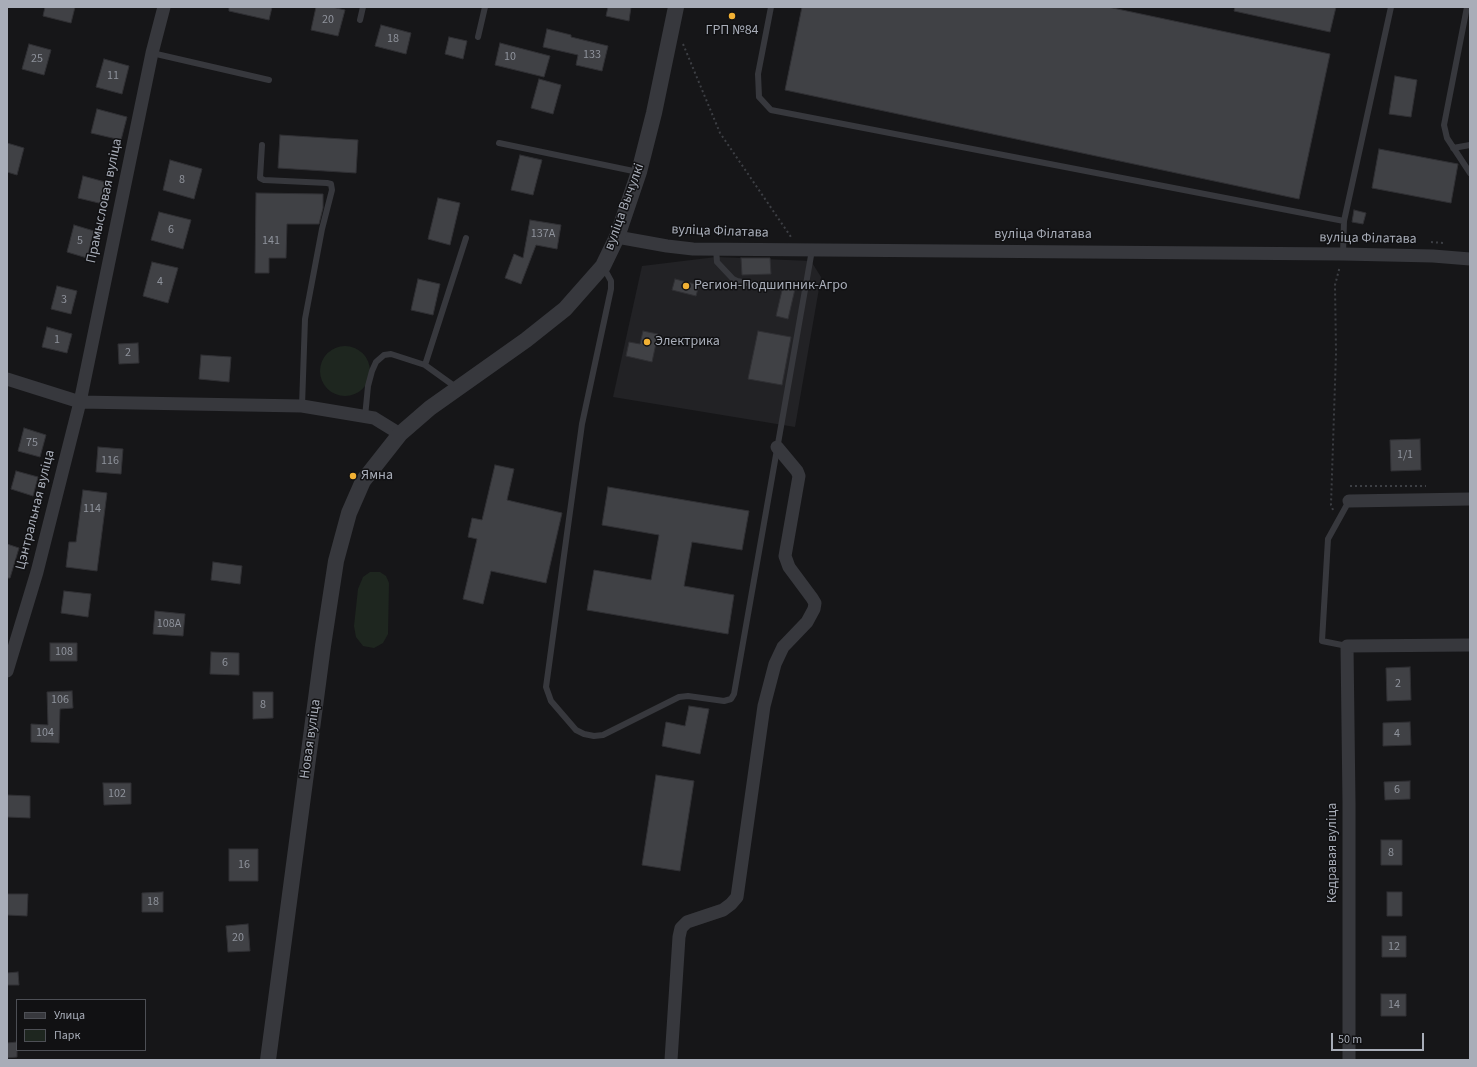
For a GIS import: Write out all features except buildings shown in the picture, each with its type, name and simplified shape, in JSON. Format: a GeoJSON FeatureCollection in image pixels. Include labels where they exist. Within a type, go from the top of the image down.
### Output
{"type":"FeatureCollection","features":[{"type":"Feature","properties":{"kind":"street","name":"Прамысловая вуліца"},"geometry":{"type":"LineString","coordinates":[[80,402],[152,53],[164,7]]}},
{"type":"Feature","properties":{"kind":"street","name":"вуліца Вычулкі"},"geometry":{"type":"LineString","coordinates":[[400,434],[430,408],[526,340],[565,309],[603,266],[617,237],[639,172],[654,113],[676,7]]}},
{"type":"Feature","properties":{"kind":"street","name":"вуліца Філатава"},"geometry":{"type":"LineString","coordinates":[[617,237],[667,246],[716,249],[1343,254],[1470,259]]}},
{"type":"Feature","properties":{"kind":"street"},"geometry":{"type":"LineString","coordinates":[[7,379],[80,402],[302,406],[374,418],[400,434]]}},
{"type":"Feature","properties":{"kind":"street","name":"Цэнтральная вуліца"},"geometry":{"type":"LineString","coordinates":[[7,671],[37,572],[80,402]]}},
{"type":"Feature","properties":{"kind":"street","name":"Новая вуліца"},"geometry":{"type":"LineString","coordinates":[[268,1060],[323,646],[336,561],[349,513],[363,481],[400,434]]}},
{"type":"Feature","properties":{"kind":"street"},"geometry":{"type":"LineString","coordinates":[[671,1060],[680,928],[687,922],[723,910],[736,898],[764,706],[775,664],[783,647],[807,622],[814,609],[815,603],[789,567],[785,556],[799,476],[797,471],[778,447]]}},
{"type":"Feature","properties":{"kind":"street"},"geometry":{"type":"LineString","coordinates":[[1349,501],[1470,498]]}},
{"type":"Feature","properties":{"kind":"street"},"geometry":{"type":"LineString","coordinates":[[1347,646],[1470,645]]}},
{"type":"Feature","properties":{"kind":"street","name":"Кедравая вуліца"},"geometry":{"type":"LineString","coordinates":[[1347,646],[1349,802],[1349,1060]]}},
{"type":"Feature","properties":{"kind":"lane"},"geometry":{"type":"LineString","coordinates":[[360,20],[363,7]]}},
{"type":"Feature","properties":{"kind":"lane"},"geometry":{"type":"LineString","coordinates":[[478,37],[486,7]]}},
{"type":"Feature","properties":{"kind":"lane"},"geometry":{"type":"LineString","coordinates":[[771,7],[758,74],[759,97],[771,110],[1344,221]]}},
{"type":"Feature","properties":{"kind":"lane"},"geometry":{"type":"LineString","coordinates":[[1343,254],[1344,221],[1391,7]]}},
{"type":"Feature","properties":{"kind":"lane"},"geometry":{"type":"LineString","coordinates":[[1467,7],[1444,125],[1447,138],[1470,173]]}},
{"type":"Feature","properties":{"kind":"lane"},"geometry":{"type":"LineString","coordinates":[[152,53],[269,80]]}},
{"type":"Feature","properties":{"kind":"lane"},"geometry":{"type":"LineString","coordinates":[[499,143],[639,172]]}},
{"type":"Feature","properties":{"kind":"lane"},"geometry":{"type":"LineString","coordinates":[[262,145],[260,178],[264,180],[327,183],[331,184],[332,190],[322,229],[305,319],[302,406]]}},
{"type":"Feature","properties":{"kind":"lane"},"geometry":{"type":"LineString","coordinates":[[1453,148],[1470,145]]}},
{"type":"Feature","properties":{"kind":"lane"},"geometry":{"type":"LineString","coordinates":[[425,365],[466,238]]}},
{"type":"Feature","properties":{"kind":"lane"},"geometry":{"type":"LineString","coordinates":[[716,249],[717,262],[733,279],[772,288]]}},
{"type":"Feature","properties":{"kind":"lane"},"geometry":{"type":"LineString","coordinates":[[603,266],[611,281],[611,289],[582,424],[546,687],[551,701],[576,730],[584,734],[594,736],[603,735],[679,697],[688,696],[724,701],[731,699],[734,694],[812,250]]}},
{"type":"Feature","properties":{"kind":"lane"},"geometry":{"type":"LineString","coordinates":[[365,417],[368,386],[372,371],[376,362],[384,355],[391,354],[425,365],[457,388]]}},
{"type":"Feature","properties":{"kind":"lane"},"geometry":{"type":"LineString","coordinates":[[1347,646],[1322,641],[1328,539],[1349,501]]}},
{"type":"Feature","properties":{"kind":"path"},"geometry":{"type":"LineString","coordinates":[[681,38],[720,133],[791,237]]}},
{"type":"Feature","properties":{"kind":"path"},"geometry":{"type":"LineString","coordinates":[[1339,520],[1331,505],[1336,353],[1335,285],[1343,254]]}},
{"type":"Feature","properties":{"kind":"path"},"geometry":{"type":"LineString","coordinates":[[1350,486],[1432,486]]}},
{"type":"Feature","properties":{"kind":"shaded area"},"geometry":{"type":"Polygon","coordinates":[[[716,257],[811,261],[821,277],[795,427],[613,397],[642,266],[716,257]]]}},
{"type":"Feature","properties":{"kind":"green space"},"geometry":{"type":"Polygon","coordinates":[[[340,346],[350,346],[363,353],[370,366],[370,376],[363,389],[350,396],[340,396],[331,392],[324,385],[320,376],[320,366],[324,357],[331,350],[340,346]]]}},
{"type":"Feature","properties":{"kind":"green space"},"geometry":{"type":"Polygon","coordinates":[[[370,572],[380,572],[386,576],[389,583],[388,634],[383,643],[374,648],[363,646],[356,637],[354,626],[358,589],[363,577],[370,572]]]}},
{"type":"Feature","properties":{"kind":"place","name":"ГРП №84"},"geometry":{"type":"Point","coordinates":[732,16]}},
{"type":"Feature","properties":{"kind":"place","name":"Регион-Подшипник-Агро"},"geometry":{"type":"Point","coordinates":[686,286]}},
{"type":"Feature","properties":{"kind":"place","name":"Электрика"},"geometry":{"type":"Point","coordinates":[647,342]}},
{"type":"Feature","properties":{"kind":"place","name":"Ямна"},"geometry":{"type":"Point","coordinates":[353,476]}}]}
